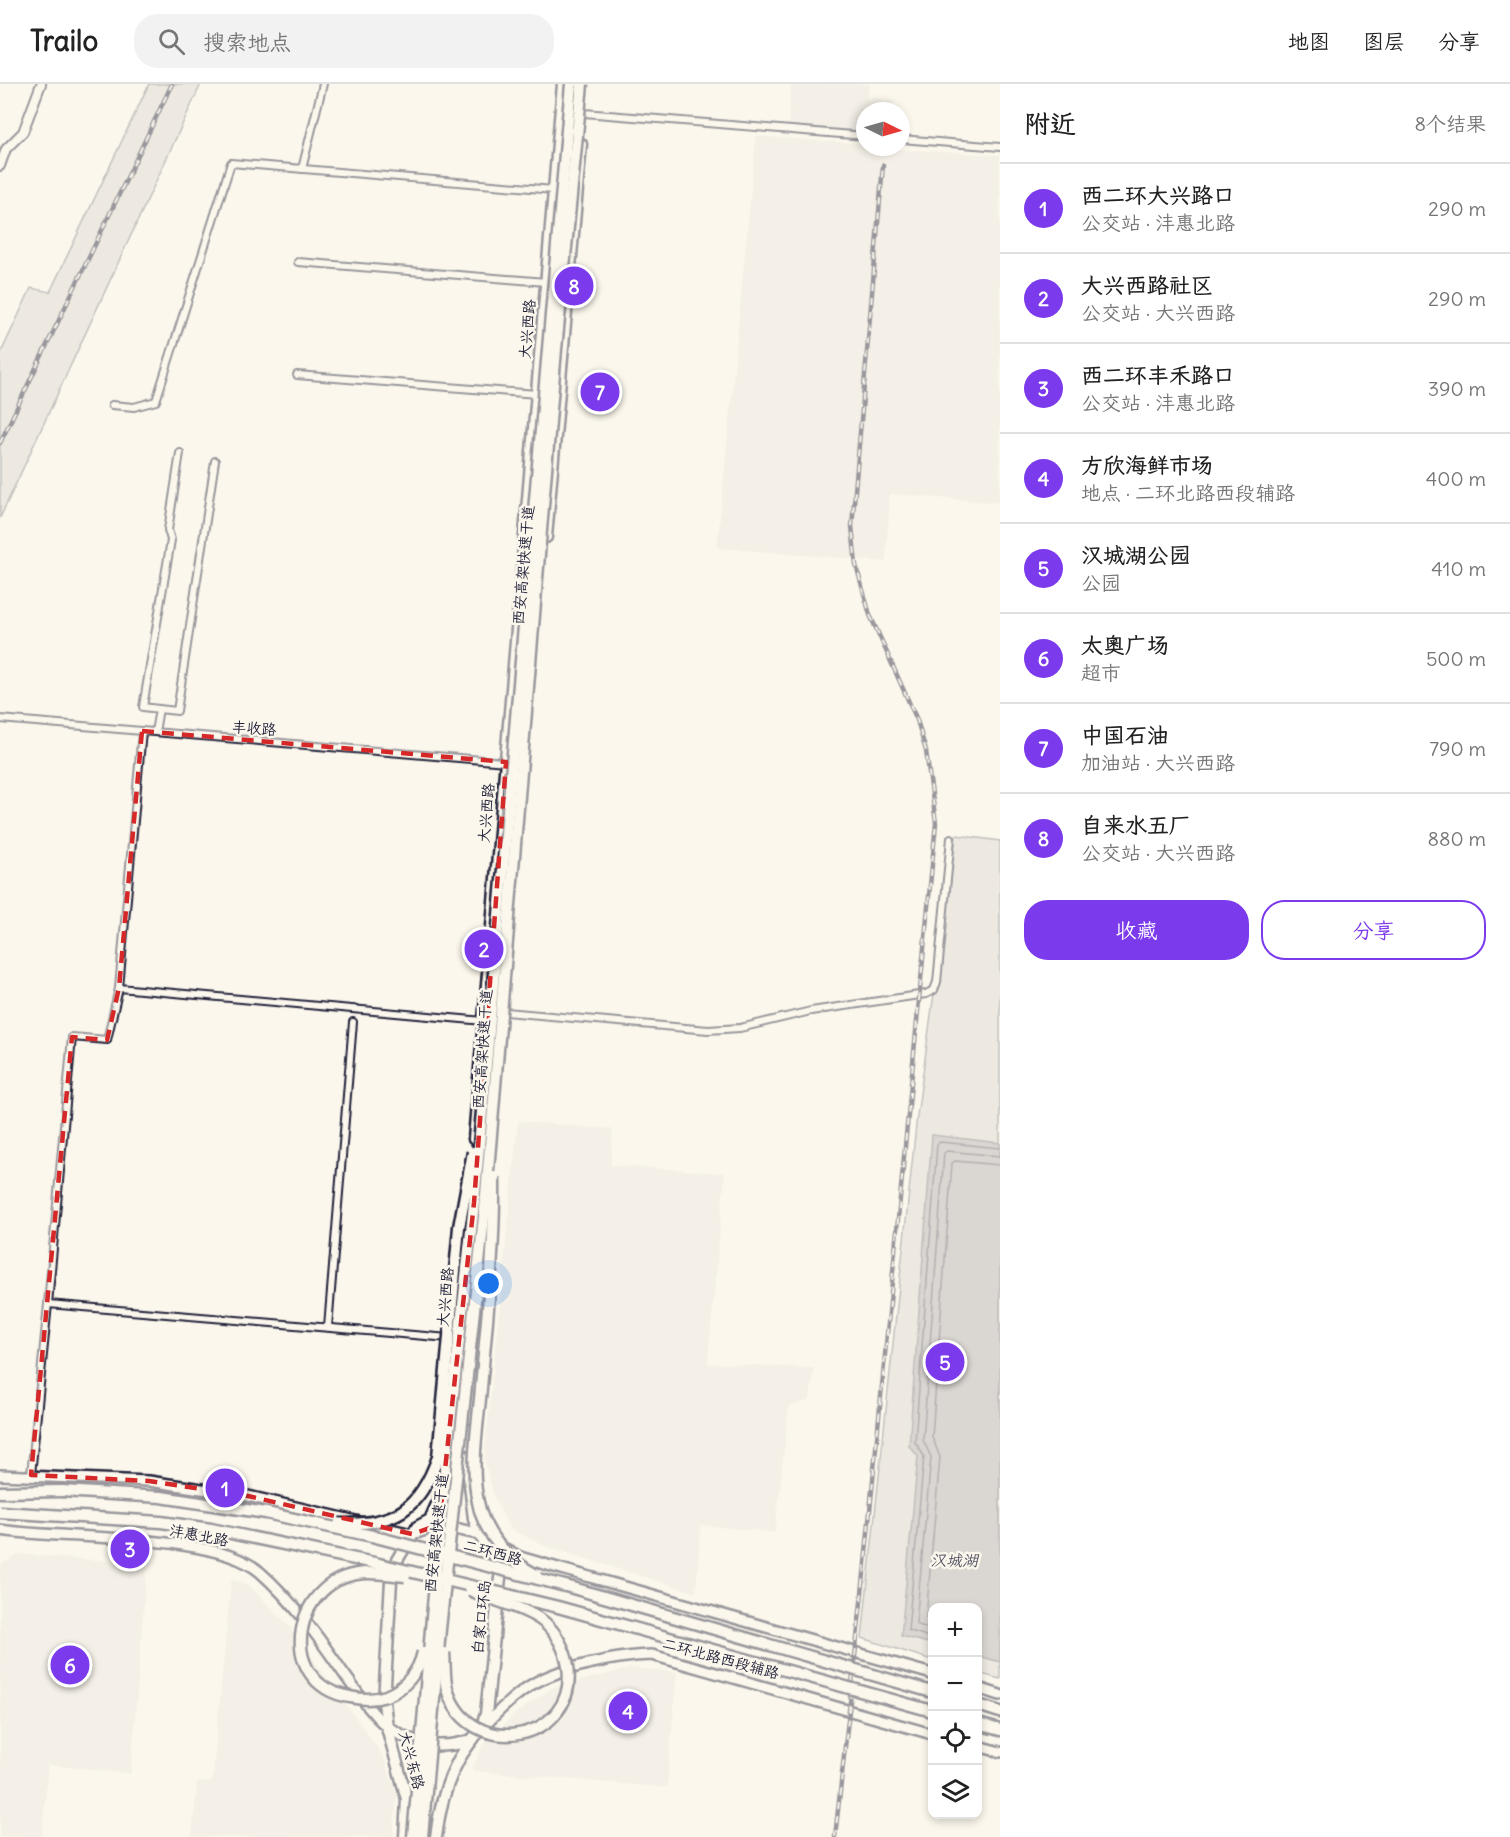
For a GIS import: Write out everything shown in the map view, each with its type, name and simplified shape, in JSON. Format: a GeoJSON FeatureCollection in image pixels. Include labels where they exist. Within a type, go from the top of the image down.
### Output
{"type":"FeatureCollection","features":[{"type":"Feature","properties":{"kind":"main road","name":"大兴西路"},"geometry":{"type":"LineString","coordinates":[[412,1534],[430,1520],[441,1499],[484,1021],[562,84]]}},
{"type":"Feature","properties":{"kind":"main road","name":"西安高架快速干道"},"geometry":{"type":"LineString","coordinates":[[413,1837],[431,1615],[489,1099],[571,84]]}},
{"type":"Feature","properties":{"kind":"main road","name":"西安高架快速干道"},"geometry":{"type":"LineString","coordinates":[[422,1837],[556,349],[582,84]]}},
{"type":"Feature","properties":{"kind":"main road"},"geometry":{"type":"LineString","coordinates":[[479,1533],[471,1505],[469,1476],[506,1012],[587,84]]}},
{"type":"Feature","properties":{"kind":"main road"},"geometry":{"type":"LineString","coordinates":[[266,1513],[331,1524],[380,1523],[400,1513],[416,1499],[431,1477],[438,1457],[459,1227],[489,1099]]}},
{"type":"Feature","properties":{"kind":"main road"},"geometry":{"type":"LineString","coordinates":[[489,1099],[494,1226],[476,1443],[478,1504],[494,1540],[516,1563],[540,1577],[573,1588]]}},
{"type":"Feature","properties":{"kind":"main road"},"geometry":{"type":"LineString","coordinates":[[0,1475],[148,1481],[248,1496],[412,1534],[440,1525],[479,1533],[520,1557],[928,1673]]}},
{"type":"Feature","properties":{"kind":"main road","name":"二环西路"},"geometry":{"type":"LineString","coordinates":[[0,1492],[62,1491],[161,1497],[266,1513],[372,1536],[573,1588],[928,1691]]}},
{"type":"Feature","properties":{"kind":"main road"},"geometry":{"type":"LineString","coordinates":[[0,1512],[139,1520],[211,1529],[558,1606],[929,1711]]}},
{"type":"Feature","properties":{"kind":"main road","name":"沣惠北路"},"geometry":{"type":"LineString","coordinates":[[0,1530],[168,1543],[227,1553],[259,1571],[321,1642],[370,1712],[387,1727]]}},
{"type":"Feature","properties":{"kind":"main road"},"geometry":{"type":"LineString","coordinates":[[0,1537],[25,1533]]}},
{"type":"Feature","properties":{"kind":"main road","name":"白家口环岛"},"geometry":{"type":"LineString","coordinates":[[479,1533],[501,1568],[486,1714],[482,1729]]}},
{"type":"Feature","properties":{"kind":"main road"},"geometry":{"type":"LineString","coordinates":[[412,1534],[397,1560],[391,1581],[384,1683],[387,1727],[410,1741],[451,1747],[472,1740],[482,1729]]}},
{"type":"Feature","properties":{"kind":"main road"},"geometry":{"type":"LineString","coordinates":[[431,1615],[420,1665],[408,1681],[384,1696],[365,1699],[330,1692],[317,1681],[302,1654],[300,1636],[305,1613],[317,1594],[331,1584],[367,1573],[448,1580],[533,1616],[544,1623],[555,1635],[566,1656],[568,1671],[567,1687],[555,1715],[532,1731],[510,1736],[482,1732],[471,1724],[461,1716],[447,1688],[444,1646],[440,1629]]}},
{"type":"Feature","properties":{"kind":"main road","name":"二环北路西段辅路"},"geometry":{"type":"LineString","coordinates":[[482,1729],[506,1703],[533,1684],[620,1656],[652,1655],[928,1733]]}},
{"type":"Feature","properties":{"kind":"main road"},"geometry":{"type":"LineString","coordinates":[[982,1689],[1000,1695]]}},
{"type":"Feature","properties":{"kind":"main road"},"geometry":{"type":"LineString","coordinates":[[982,1707],[1000,1712]]}},
{"type":"Feature","properties":{"kind":"main road"},"geometry":{"type":"LineString","coordinates":[[982,1725],[1000,1730]]}},
{"type":"Feature","properties":{"kind":"main road","name":"大兴东路"},"geometry":{"type":"LineString","coordinates":[[387,1727],[407,1799],[405,1837]]}},
{"type":"Feature","properties":{"kind":"main road","name":"大兴东路"},"geometry":{"type":"LineString","coordinates":[[436,1837],[443,1799],[450,1780],[472,1740]]}},
{"type":"Feature","properties":{"kind":"main road"},"geometry":{"type":"LineString","coordinates":[[982,1747],[1000,1752]]}},
{"type":"Feature","properties":{"kind":"street"},"geometry":{"type":"LineString","coordinates":[[0,166],[6,149],[23,132],[41,84]]}},
{"type":"Feature","properties":{"kind":"street"},"geometry":{"type":"LineString","coordinates":[[302,169],[323,84]]}},
{"type":"Feature","properties":{"kind":"street"},"geometry":{"type":"LineString","coordinates":[[584,113],[856,135]]}},
{"type":"Feature","properties":{"kind":"street"},"geometry":{"type":"LineString","coordinates":[[910,140],[1000,147]]}},
{"type":"Feature","properties":{"kind":"street"},"geometry":{"type":"LineString","coordinates":[[112,405],[134,407],[156,401],[231,163],[554,190]]}},
{"type":"Feature","properties":{"kind":"street"},"geometry":{"type":"LineString","coordinates":[[298,262],[546,282]]}},
{"type":"Feature","properties":{"kind":"street"},"geometry":{"type":"LineString","coordinates":[[297,375],[537,394]]}},
{"type":"Feature","properties":{"kind":"street"},"geometry":{"type":"LineString","coordinates":[[180,453],[168,530],[171,540],[143,706],[177,711],[215,461]]}},
{"type":"Feature","properties":{"kind":"street"},"geometry":{"type":"LineString","coordinates":[[155,732],[159,709]]}},
{"type":"Feature","properties":{"kind":"street","name":"丰收路"},"geometry":{"type":"LineString","coordinates":[[0,719],[506,762]]}},
{"type":"Feature","properties":{"kind":"street"},"geometry":{"type":"LineString","coordinates":[[31,1475],[72,1037],[106,1040],[119,988],[142,731]]}},
{"type":"Feature","properties":{"kind":"street"},"geometry":{"type":"LineString","coordinates":[[506,1012],[708,1030],[729,1029],[811,1011],[926,994],[934,990],[937,982],[951,838]]}},
{"type":"Feature","properties":{"kind":"street"},"geometry":{"type":"LineString","coordinates":[[119,988],[484,1021]]}},
{"type":"Feature","properties":{"kind":"street"},"geometry":{"type":"LineString","coordinates":[[328,1328],[352,1022]]}},
{"type":"Feature","properties":{"kind":"street"},"geometry":{"type":"LineString","coordinates":[[48,1304],[456,1338]]}},
{"type":"Feature","properties":{"kind":"highlighted area"},"geometry":{"type":"Polygon","coordinates":[[[142,731],[506,762],[474,1203],[439,1525],[412,1534],[248,1496],[149,1481],[31,1475],[72,1037],[107,1040],[119,988],[142,731]]]}},
{"type":"Feature","properties":{"kind":"shaded area"},"geometry":{"type":"Polygon","coordinates":[[[149,84],[201,84],[0,518],[0,355],[31,288],[50,292],[149,84]]]}},
{"type":"Feature","properties":{"kind":"shaded area"},"geometry":{"type":"Polygon","coordinates":[[[791,84],[870,84],[867,98],[894,101],[856,102],[856,131],[788,125],[791,84]]]}},
{"type":"Feature","properties":{"kind":"shaded area"},"geometry":{"type":"Polygon","coordinates":[[[756,136],[856,143],[856,156],[910,156],[910,150],[1000,155],[1000,503],[890,494],[886,562],[717,548],[756,136]]]}},
{"type":"Feature","properties":{"kind":"shaded area"},"geometry":{"type":"Polygon","coordinates":[[[956,835],[1000,841],[1000,1679],[982,1674],[982,1603],[928,1603],[928,1659],[862,1638],[917,1116],[956,835]]]}},
{"type":"Feature","properties":{"kind":"shaded area"},"geometry":{"type":"Polygon","coordinates":[[[518,1121],[613,1129],[611,1165],[725,1173],[708,1363],[814,1368],[810,1400],[789,1407],[775,1533],[701,1525],[696,1593],[547,1547],[510,1529],[495,1500],[484,1460],[518,1121]]]}},
{"type":"Feature","properties":{"kind":"shaded area"},"geometry":{"type":"Polygon","coordinates":[[[19,1554],[147,1564],[131,1774],[48,1765],[42,1837],[0,1837],[0,1565],[19,1554]]]}},
{"type":"Feature","properties":{"kind":"shaded area"},"geometry":{"type":"Polygon","coordinates":[[[231,1579],[249,1585],[289,1626],[383,1755],[397,1795],[393,1837],[192,1837],[197,1782],[212,1782],[231,1579]]]}},
{"type":"Feature","properties":{"kind":"shaded area"},"geometry":{"type":"Polygon","coordinates":[[[630,1668],[677,1672],[667,1788],[471,1771],[483,1745],[516,1713],[552,1688],[630,1668]]]}},
{"type":"Feature","properties":{"kind":"water","name":"汉城湖"},"geometry":{"type":"Polygon","coordinates":[[[932,1135],[1000,1143],[1000,1662],[982,1657],[982,1603],[928,1603],[928,1643],[901,1636],[918,1456],[909,1446],[932,1135]]]}},
{"type":"Feature","properties":{"kind":"railway"},"geometry":{"type":"LineString","coordinates":[[0,443],[172,84]]}},
{"type":"Feature","properties":{"kind":"railway"},"geometry":{"type":"LineString","coordinates":[[835,1837],[863,1584],[936,823],[926,751],[917,720],[870,615],[856,565],[852,526],[883,165]]}},
{"type":"Feature","properties":{"kind":"place","name":"自来水五厂"},"geometry":{"type":"Point","coordinates":[574,286]}},
{"type":"Feature","properties":{"kind":"place","name":"中国石油"},"geometry":{"type":"Point","coordinates":[600,392]}},
{"type":"Feature","properties":{"kind":"place","name":"大兴西路社区"},"geometry":{"type":"Point","coordinates":[484,949]}},
{"type":"Feature","properties":{"kind":"place","name":"汉城湖公园"},"geometry":{"type":"Point","coordinates":[945,1362]}},
{"type":"Feature","properties":{"kind":"place","name":"西二环大兴路口"},"geometry":{"type":"Point","coordinates":[225,1488]}},
{"type":"Feature","properties":{"kind":"place","name":"西二环丰禾路口"},"geometry":{"type":"Point","coordinates":[130,1549]}},
{"type":"Feature","properties":{"kind":"place","name":"太奥广场"},"geometry":{"type":"Point","coordinates":[70,1665]}},
{"type":"Feature","properties":{"kind":"place","name":"方欣海鲜市场"},"geometry":{"type":"Point","coordinates":[628,1711]}}]}
